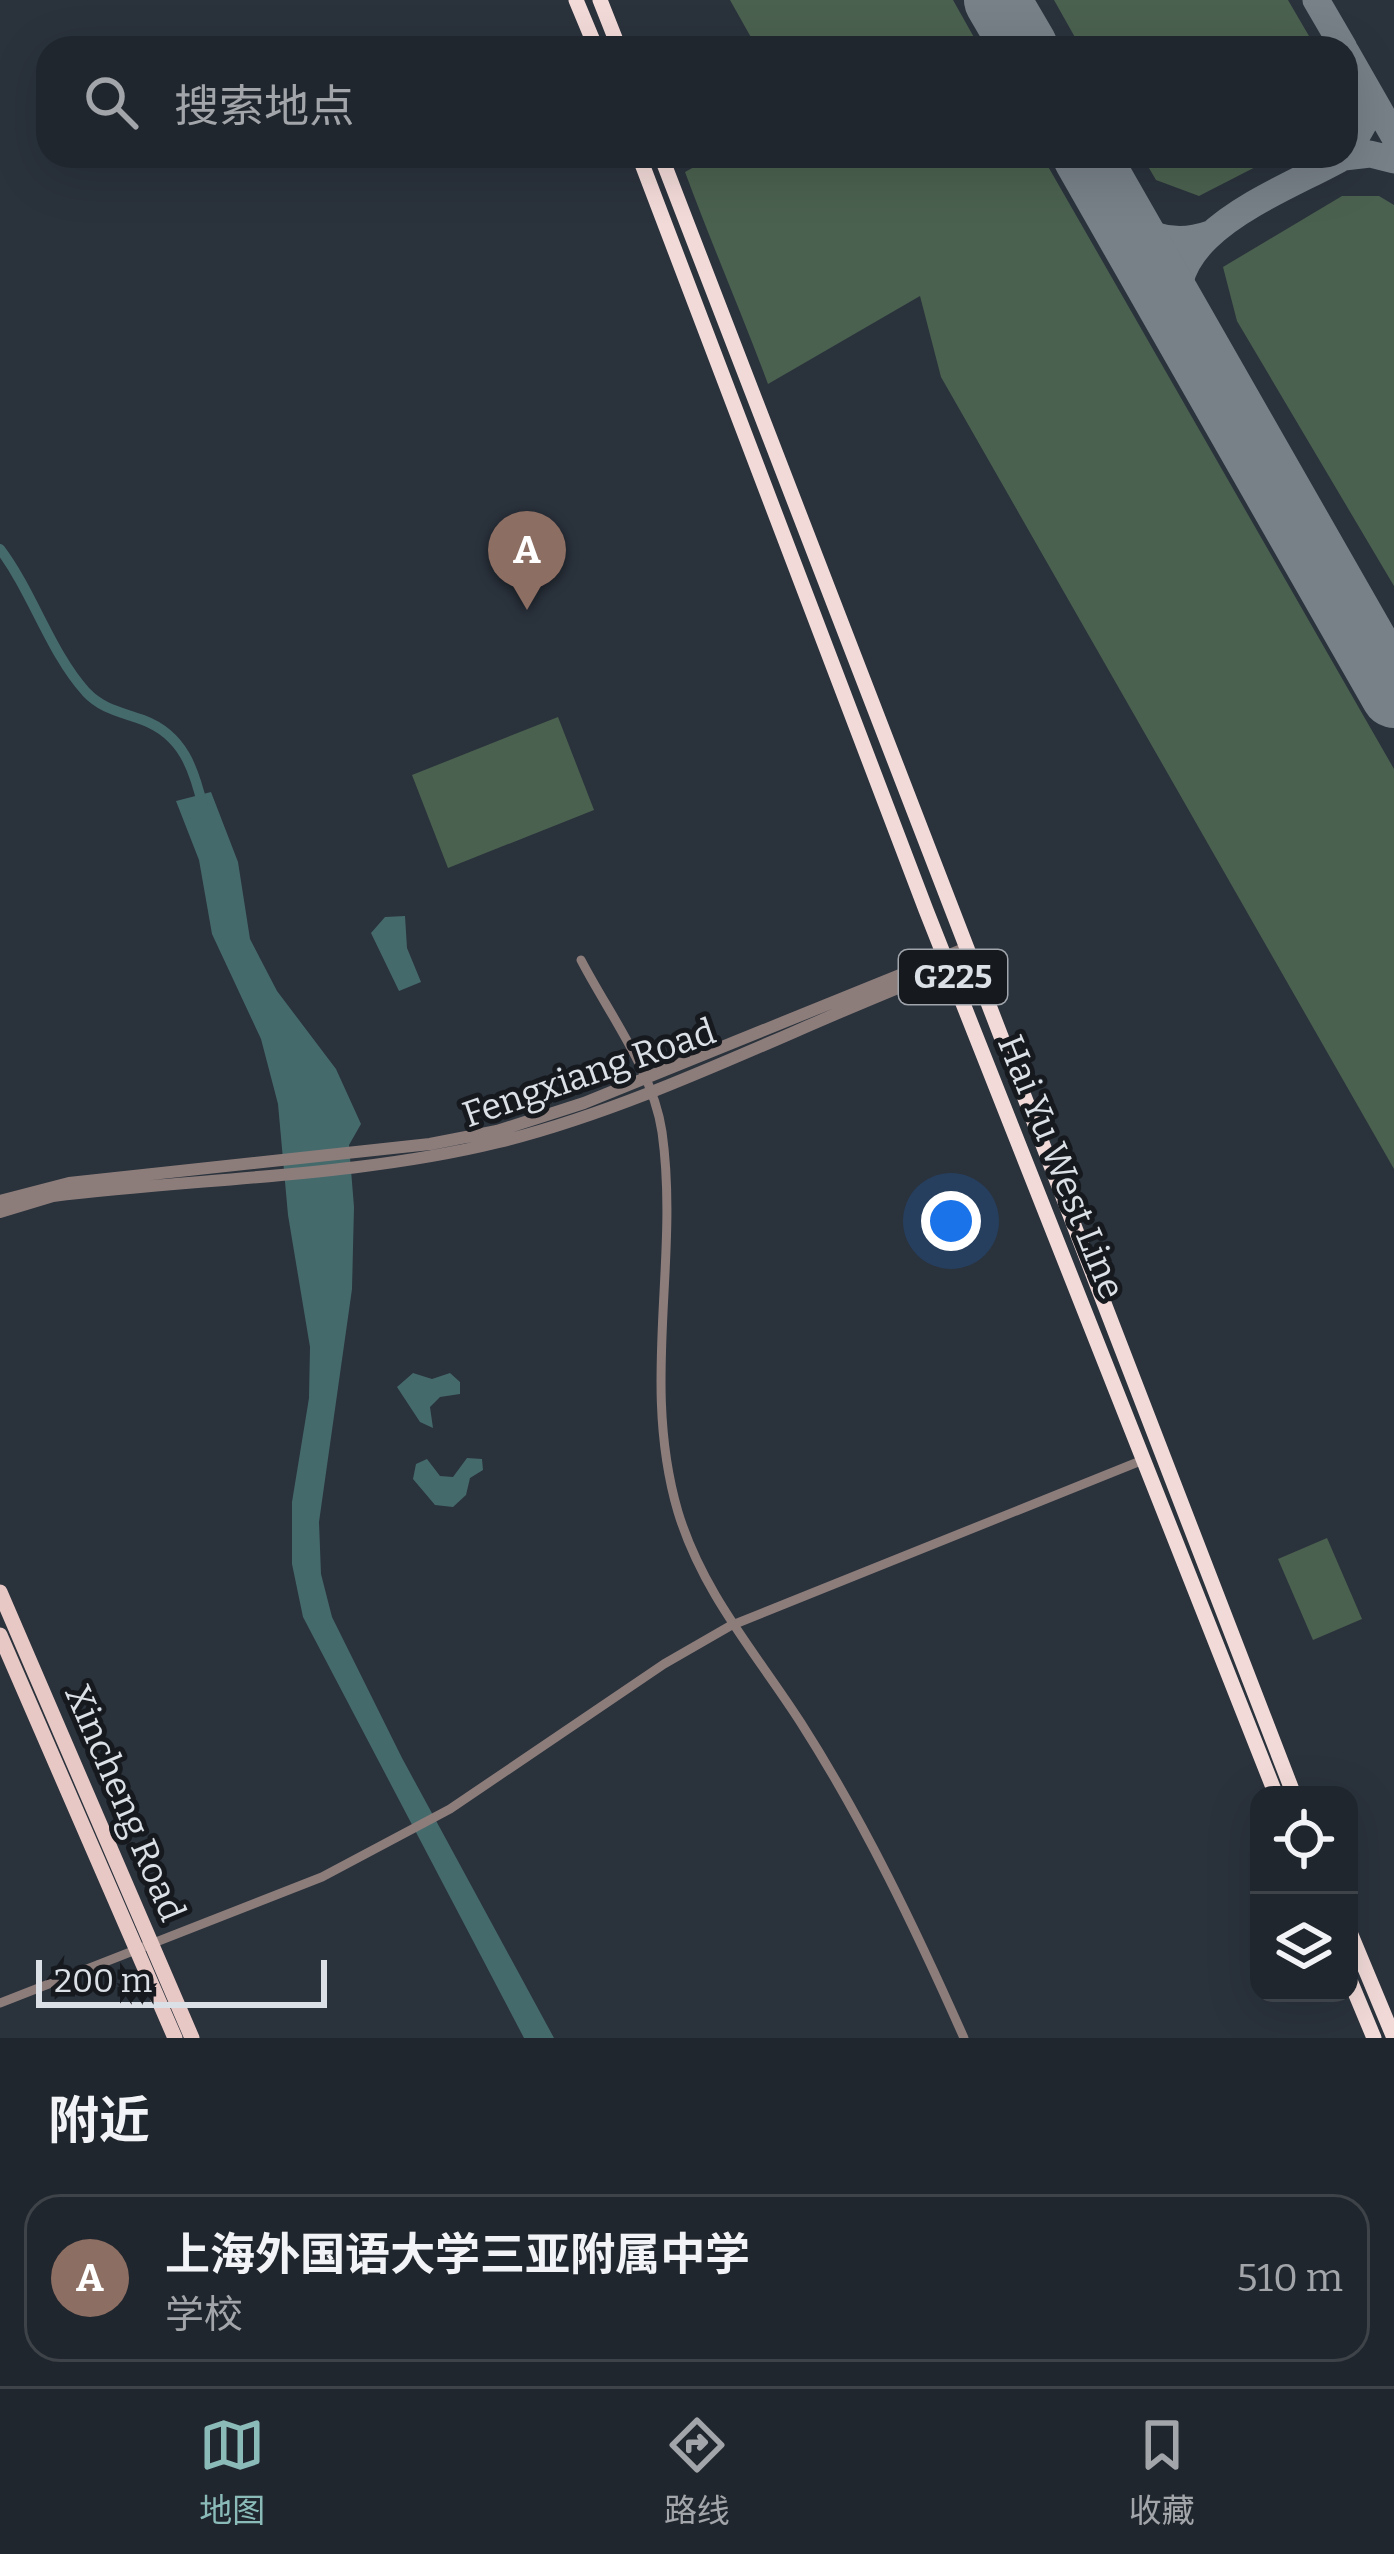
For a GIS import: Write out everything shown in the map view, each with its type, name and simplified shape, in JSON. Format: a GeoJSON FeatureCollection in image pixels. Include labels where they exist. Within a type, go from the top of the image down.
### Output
{"type":"FeatureCollection","features":[{"type":"Feature","properties":{"kind":"highway"},"geometry":{"type":"LineString","coordinates":[[576,0],[591,36]]}},
{"type":"Feature","properties":{"kind":"highway"},"geometry":{"type":"LineString","coordinates":[[601,0],[614,36]]}},
{"type":"Feature","properties":{"kind":"highway","name":"Hai Yu West Line"},"geometry":{"type":"LineString","coordinates":[[644,168],[1143,1460],[1256,1722],[1289,1786]]}},
{"type":"Feature","properties":{"kind":"highway","name":"Hai Yu West Line"},"geometry":{"type":"LineString","coordinates":[[666,168],[1256,1722],[1274,1786]]}},
{"type":"Feature","properties":{"kind":"highway"},"geometry":{"type":"LineString","coordinates":[[1358,1952],[1394,2038]]}},
{"type":"Feature","properties":{"kind":"highway"},"geometry":{"type":"LineString","coordinates":[[1358,2000],[1374,2038]]}},
{"type":"Feature","properties":{"kind":"main road","name":"Xincheng Road"},"geometry":{"type":"LineString","coordinates":[[0,1592],[145,1944],[175,2038]]}},
{"type":"Feature","properties":{"kind":"main road","name":"Xincheng Road"},"geometry":{"type":"LineString","coordinates":[[0,1635],[192,2038]]}},
{"type":"Feature","properties":{"kind":"street","name":"Fengxiang Road"},"geometry":{"type":"LineString","coordinates":[[0,1201],[68,1183],[355,1158],[497,1131],[647,1083],[967,955]]}},
{"type":"Feature","properties":{"kind":"street"},"geometry":{"type":"LineString","coordinates":[[581,960],[647,1083],[662,1130],[667,1209],[657,1341],[665,1456],[679,1514],[730,1626],[802,1724],[866,1834],[964,2038]]}},
{"type":"Feature","properties":{"kind":"street","name":"Fengxiang Road"},"geometry":{"type":"LineString","coordinates":[[0,1212],[53,1196],[278,1166]]}},
{"type":"Feature","properties":{"kind":"street"},"geometry":{"type":"LineString","coordinates":[[0,2003],[322,1877],[450,1809],[664,1664],[730,1626],[1143,1460]]}},
{"type":"Feature","properties":{"kind":"shaded area"},"geometry":{"type":"Polygon","coordinates":[[[730,0],[953,0],[973,36],[750,36],[730,0]]]}},
{"type":"Feature","properties":{"kind":"shaded area"},"geometry":{"type":"Polygon","coordinates":[[[1054,0],[1288,0],[1309,36],[1074,36],[1054,0]]]}},
{"type":"Feature","properties":{"kind":"shaded area"},"geometry":{"type":"Polygon","coordinates":[[[692,168],[1049,168],[1394,769],[1394,1169],[941,377],[920,296],[768,384],[685,172],[692,168]]]}},
{"type":"Feature","properties":{"kind":"shaded area"},"geometry":{"type":"Polygon","coordinates":[[[1149,168],[1254,168],[1199,196],[1156,180],[1149,168]]]}},
{"type":"Feature","properties":{"kind":"shaded area"},"geometry":{"type":"Polygon","coordinates":[[[1342,196],[1379,196],[1394,205],[1394,586],[1237,321],[1223,267],[1342,196]]]}},
{"type":"Feature","properties":{"kind":"shaded area"},"geometry":{"type":"Polygon","coordinates":[[[558,717],[594,810],[448,868],[412,775],[558,717]]]}},
{"type":"Feature","properties":{"kind":"shaded area"},"geometry":{"type":"Polygon","coordinates":[[[211,792],[238,862],[250,939],[277,991],[336,1069],[361,1124],[349,1145],[354,1207],[352,1289],[319,1522],[321,1574],[332,1617],[402,1758],[554,2038],[524,2038],[303,1617],[292,1564],[292,1502],[309,1398],[310,1347],[288,1215],[278,1104],[261,1039],[212,934],[199,860],[176,801],[211,792]]]}},
{"type":"Feature","properties":{"kind":"shaded area"},"geometry":{"type":"Polygon","coordinates":[[[405,916],[407,948],[421,982],[399,991],[371,933],[385,917],[405,916]]]}},
{"type":"Feature","properties":{"kind":"shaded area"},"geometry":{"type":"Polygon","coordinates":[[[413,1373],[432,1379],[450,1373],[460,1382],[460,1394],[440,1397],[430,1407],[433,1428],[420,1422],[397,1387],[413,1373]]]}},
{"type":"Feature","properties":{"kind":"shaded area"},"geometry":{"type":"Polygon","coordinates":[[[467,1458],[482,1459],[483,1470],[470,1478],[466,1495],[453,1507],[435,1505],[413,1479],[416,1464],[427,1459],[440,1476],[453,1477],[467,1458]]]}},
{"type":"Feature","properties":{"kind":"shaded area"},"geometry":{"type":"Polygon","coordinates":[[[1327,1538],[1362,1619],[1313,1640],[1278,1559],[1327,1538]]]}},
{"type":"Feature","properties":{"kind":"waterway"},"geometry":{"type":"LineString","coordinates":[[0,549],[73,676],[99,703],[157,726],[177,744],[191,767],[203,807]]}},
{"type":"Feature","properties":{"kind":"taxiway"},"geometry":{"type":"LineString","coordinates":[[1316,0],[1337,36]]}},
{"type":"Feature","properties":{"kind":"taxiway"},"geometry":{"type":"LineString","coordinates":[[1358,73],[1394,136]]}},
{"type":"Feature","properties":{"kind":"taxiway"},"geometry":{"type":"LineString","coordinates":[[1358,134],[1364,123],[1364,87]]}},
{"type":"Feature","properties":{"kind":"taxiway"},"geometry":{"type":"LineString","coordinates":[[1358,155],[1394,160]]}},
{"type":"Feature","properties":{"kind":"taxiway"},"geometry":{"type":"LineString","coordinates":[[1188,335],[1178,301],[1183,271],[1200,245],[1255,203],[1322,168]]}},
{"type":"Feature","properties":{"kind":"taxiway"},"geometry":{"type":"LineString","coordinates":[[1113,203],[1133,223],[1156,236],[1182,240],[1210,234]]}},
{"type":"Feature","properties":{"kind":"taxiway"},"geometry":{"type":"LineString","coordinates":[[1341,603],[1394,677]]}},
{"type":"Feature","properties":{"kind":"runway"},"geometry":{"type":"LineString","coordinates":[[997,0],[1018,36]]}},
{"type":"Feature","properties":{"kind":"runway"},"geometry":{"type":"LineString","coordinates":[[1093,168],[1394,695]]}},
{"type":"Feature","properties":{"kind":"place","name":"上海外国语大学三亚附属中学"},"geometry":{"type":"Point","coordinates":[527,610]}}]}
